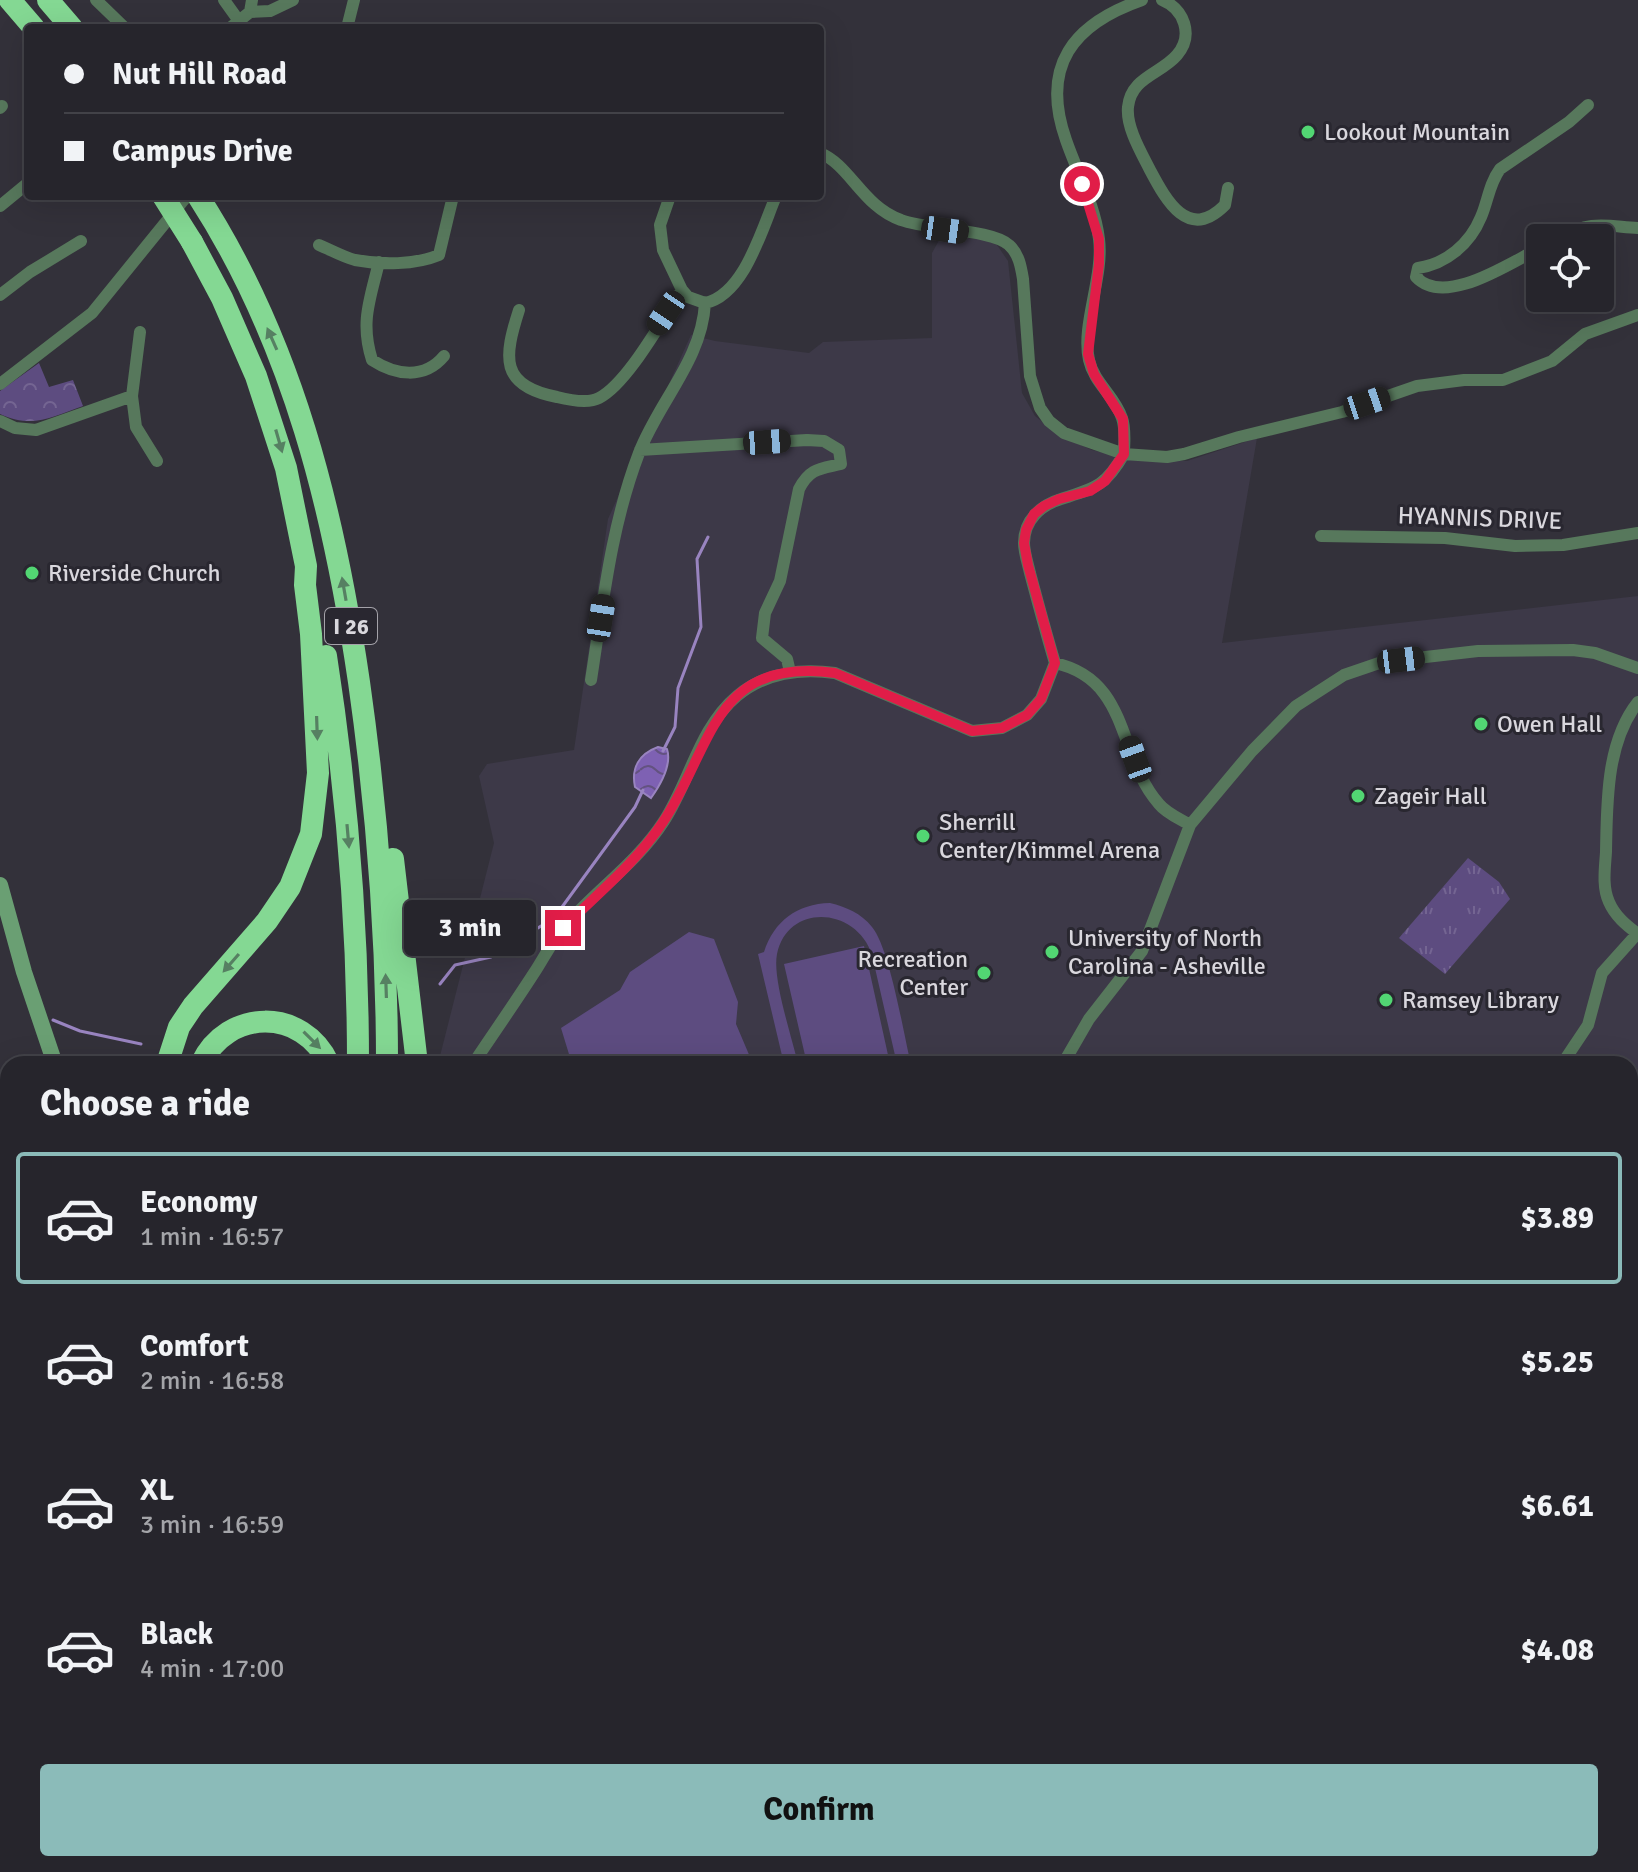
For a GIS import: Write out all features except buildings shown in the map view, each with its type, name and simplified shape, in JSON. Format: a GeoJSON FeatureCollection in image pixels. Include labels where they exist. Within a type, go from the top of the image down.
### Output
{"type":"FeatureCollection","features":[{"type":"Feature","properties":{"kind":"highway"},"geometry":{"type":"LineString","coordinates":[[10,0],[31,24]]}},
{"type":"Feature","properties":{"kind":"highway"},"geometry":{"type":"LineString","coordinates":[[48,0],[69,24]]}},
{"type":"Feature","properties":{"kind":"highway","name":"I 26"},"geometry":{"type":"LineString","coordinates":[[166,200],[192,242],[244,347],[273,422],[289,481],[306,566],[312,574],[344,794],[355,918],[358,1056]]}},
{"type":"Feature","properties":{"kind":"highway","name":"I 26"},"geometry":{"type":"LineString","coordinates":[[203,204],[249,288],[284,366],[328,508],[351,625],[379,848],[387,1056]]}},
{"type":"Feature","properties":{"kind":"highway"},"geometry":{"type":"LineString","coordinates":[[170,1056],[179,1027],[193,1006],[267,921],[290,887],[311,834],[318,758],[306,566]]}},
{"type":"Feature","properties":{"kind":"highway"},"geometry":{"type":"LineString","coordinates":[[351,625],[362,641],[403,934],[416,1056]]}},
{"type":"Feature","properties":{"kind":"highway"},"geometry":{"type":"LineString","coordinates":[[205,1056],[226,1033],[247,1023],[271,1021],[299,1029],[310,1036],[324,1056]]}},
{"type":"Feature","properties":{"kind":"main road"},"geometry":{"type":"LineString","coordinates":[[0,885],[24,972],[52,1056]]}},
{"type":"Feature","properties":{"kind":"street"},"geometry":{"type":"LineString","coordinates":[[96,0],[121,24]]}},
{"type":"Feature","properties":{"kind":"street"},"geometry":{"type":"LineString","coordinates":[[224,0],[234,24]]}},
{"type":"Feature","properties":{"kind":"street"},"geometry":{"type":"LineString","coordinates":[[235,24],[251,6],[270,11],[293,0]]}},
{"type":"Feature","properties":{"kind":"street"},"geometry":{"type":"LineString","coordinates":[[348,24],[354,0]]}},
{"type":"Feature","properties":{"kind":"street"},"geometry":{"type":"LineString","coordinates":[[478,1056],[563,928],[644,849],[658,829],[710,728],[723,710],[750,687],[790,672],[815,670],[835,673],[972,731],[1002,728],[1027,715],[1041,699],[1055,663],[1028,565],[1024,543],[1026,530],[1034,514],[1044,506],[1090,491],[1105,481],[1124,454],[1123,419],[1089,364],[1088,340],[1099,264],[1099,239],[1064,136],[1058,105],[1059,88],[1064,58],[1076,38],[1104,17],[1142,0]]}},
{"type":"Feature","properties":{"kind":"street"},"geometry":{"type":"LineString","coordinates":[[1162,0],[1174,6],[1181,15],[1185,39],[1177,55],[1135,88],[1129,103],[1129,118],[1146,161],[1175,211],[1193,218],[1211,217],[1225,205],[1228,188]]}},
{"type":"Feature","properties":{"kind":"street"},"geometry":{"type":"LineString","coordinates":[[1526,256],[1481,280],[1464,285],[1426,284],[1416,277],[1418,268],[1438,263],[1471,236],[1500,169],[1569,122],[1588,105]]}},
{"type":"Feature","properties":{"kind":"street"},"geometry":{"type":"LineString","coordinates":[[824,156],[874,206],[886,213],[921,226],[993,236],[1012,247],[1023,279],[1030,376],[1040,408],[1049,421],[1064,433],[1124,454],[1167,457],[1184,454],[1342,412],[1417,386],[1464,380],[1503,380],[1552,361],[1585,334],[1638,315]]}},
{"type":"Feature","properties":{"kind":"street"},"geometry":{"type":"LineString","coordinates":[[0,206],[24,186]]}},
{"type":"Feature","properties":{"kind":"street"},"geometry":{"type":"LineString","coordinates":[[0,384],[92,313],[184,200]]}},
{"type":"Feature","properties":{"kind":"street"},"geometry":{"type":"LineString","coordinates":[[319,245],[353,259],[424,261],[439,255],[452,200]]}},
{"type":"Feature","properties":{"kind":"street"},"geometry":{"type":"LineString","coordinates":[[669,200],[660,225],[663,250],[682,290],[688,297],[705,303],[724,295],[739,277],[774,200]]}},
{"type":"Feature","properties":{"kind":"street"},"geometry":{"type":"LineString","coordinates":[[1614,227],[1638,228]]}},
{"type":"Feature","properties":{"kind":"street"},"geometry":{"type":"LineString","coordinates":[[0,295],[30,272],[81,241]]}},
{"type":"Feature","properties":{"kind":"street"},"geometry":{"type":"LineString","coordinates":[[379,262],[364,323],[372,360],[388,371],[415,373],[435,367],[444,356]]}},
{"type":"Feature","properties":{"kind":"street"},"geometry":{"type":"LineString","coordinates":[[519,310],[508,350],[509,365],[516,379],[526,388],[548,396],[574,401],[597,399],[619,382],[682,290]]}},
{"type":"Feature","properties":{"kind":"street"},"geometry":{"type":"LineString","coordinates":[[591,680],[615,525],[640,450],[695,348],[703,326],[705,303]]}},
{"type":"Feature","properties":{"kind":"street"},"geometry":{"type":"LineString","coordinates":[[140,332],[132,396],[136,427],[157,461]]}},
{"type":"Feature","properties":{"kind":"street"},"geometry":{"type":"LineString","coordinates":[[0,421],[15,428],[36,430],[132,396]]}},
{"type":"Feature","properties":{"kind":"street"},"geometry":{"type":"LineString","coordinates":[[640,450],[807,440],[824,441],[839,450],[841,464],[821,468],[806,476],[799,489],[780,581],[765,613],[762,638],[787,659],[790,672]]}},
{"type":"Feature","properties":{"kind":"street","name":"HYANNIS DRIVE"},"geometry":{"type":"LineString","coordinates":[[1321,536],[1445,538],[1515,546],[1563,545],[1638,533]]}},
{"type":"Feature","properties":{"kind":"street"},"geometry":{"type":"LineString","coordinates":[[1068,1056],[1089,1019],[1142,951],[1190,825],[1252,751],[1296,706],[1344,675],[1382,662],[1478,651],[1552,649],[1595,653],[1638,668]]}},
{"type":"Feature","properties":{"kind":"street"},"geometry":{"type":"LineString","coordinates":[[1055,663],[1077,668],[1100,688],[1124,731],[1142,778],[1159,805],[1190,825]]}},
{"type":"Feature","properties":{"kind":"street"},"geometry":{"type":"LineString","coordinates":[[1567,1056],[1588,1025],[1602,973],[1638,934],[1620,920],[1608,900],[1605,879],[1608,797],[1613,770],[1620,734],[1638,702]]}},
{"type":"Feature","properties":{"kind":"shaded area","name":"University of North Carolina - Asheville"},"geometry":{"type":"Polygon","coordinates":[[[942,235],[985,240],[997,245],[1008,261],[1022,393],[1035,416],[1059,435],[1092,450],[1131,459],[1187,461],[1257,438],[1222,643],[1638,596],[1638,1056],[440,1056],[494,843],[479,776],[487,764],[574,750],[608,519],[691,335],[809,353],[823,342],[932,338],[932,253],[942,235]]]}},
{"type":"Feature","properties":{"kind":"green space"},"geometry":{"type":"Polygon","coordinates":[[[39,363],[49,387],[73,380],[83,406],[32,421],[0,414],[0,391],[39,363]]]}},
{"type":"Feature","properties":{"kind":"green space"},"geometry":{"type":"Polygon","coordinates":[[[1468,858],[1499,882],[1510,899],[1445,974],[1399,938],[1468,858]]]}},
{"type":"Feature","properties":{"kind":"green space"},"geometry":{"type":"Polygon","coordinates":[[[830,903],[858,914],[879,938],[909,1056],[895,1056],[872,955],[864,939],[852,927],[823,917],[794,925],[784,937],[777,954],[777,978],[796,1056],[782,1056],[758,954],[764,952],[774,931],[788,916],[818,904],[830,903]]]}},
{"type":"Feature","properties":{"kind":"green space"},"geometry":{"type":"Polygon","coordinates":[[[689,932],[714,939],[738,1002],[736,1024],[750,1056],[570,1056],[561,1028],[620,990],[630,972],[689,932]]]}},
{"type":"Feature","properties":{"kind":"green space"},"geometry":{"type":"Polygon","coordinates":[[[864,946],[888,1056],[805,1056],[784,964],[864,946]]]}},
{"type":"Feature","properties":{"kind":"water"},"geometry":{"type":"Polygon","coordinates":[[[658,747],[667,749],[668,761],[662,781],[651,798],[635,787],[634,774],[641,758],[658,747]]]}},
{"type":"Feature","properties":{"kind":"waterway"},"geometry":{"type":"LineString","coordinates":[[663,751],[675,727],[678,688],[701,627],[697,559],[708,537]]}},
{"type":"Feature","properties":{"kind":"waterway"},"geometry":{"type":"LineString","coordinates":[[440,984],[455,965],[491,957],[554,918],[635,807],[643,790]]}},
{"type":"Feature","properties":{"kind":"waterway"},"geometry":{"type":"LineString","coordinates":[[53,1020],[80,1031],[141,1044]]}},
{"type":"Feature","properties":{"kind":"place","name":"Lookout Mountain"},"geometry":{"type":"Point","coordinates":[1308,132]}},
{"type":"Feature","properties":{"kind":"place","name":"Riverside Church"},"geometry":{"type":"Point","coordinates":[32,573]}},
{"type":"Feature","properties":{"kind":"place","name":"Owen Hall"},"geometry":{"type":"Point","coordinates":[1481,724]}},
{"type":"Feature","properties":{"kind":"place","name":"Zageir Hall"},"geometry":{"type":"Point","coordinates":[1358,796]}},
{"type":"Feature","properties":{"kind":"place","name":"Sherrill Center/Kimmel Arena"},"geometry":{"type":"Point","coordinates":[923,836]}},
{"type":"Feature","properties":{"kind":"place","name":"University of North Carolina - Asheville"},"geometry":{"type":"Point","coordinates":[1052,952]}},
{"type":"Feature","properties":{"kind":"place","name":"Recreation Center"},"geometry":{"type":"Point","coordinates":[984,973]}},
{"type":"Feature","properties":{"kind":"place","name":"Ramsey Library"},"geometry":{"type":"Point","coordinates":[1386,1000]}},
{"type":"Feature","properties":{"kind":"route"},"geometry":{"type":"LineString","coordinates":[[563,928],[644,849],[665,819],[710,728],[723,710],[750,687],[790,672],[815,670],[835,673],[972,731],[1002,728],[1027,715],[1041,699],[1055,663],[1028,565],[1024,543],[1026,530],[1034,514],[1044,506],[1090,491],[1105,481],[1124,454],[1123,419],[1089,364],[1088,340],[1099,264],[1099,239],[1082,184]]}}]}
